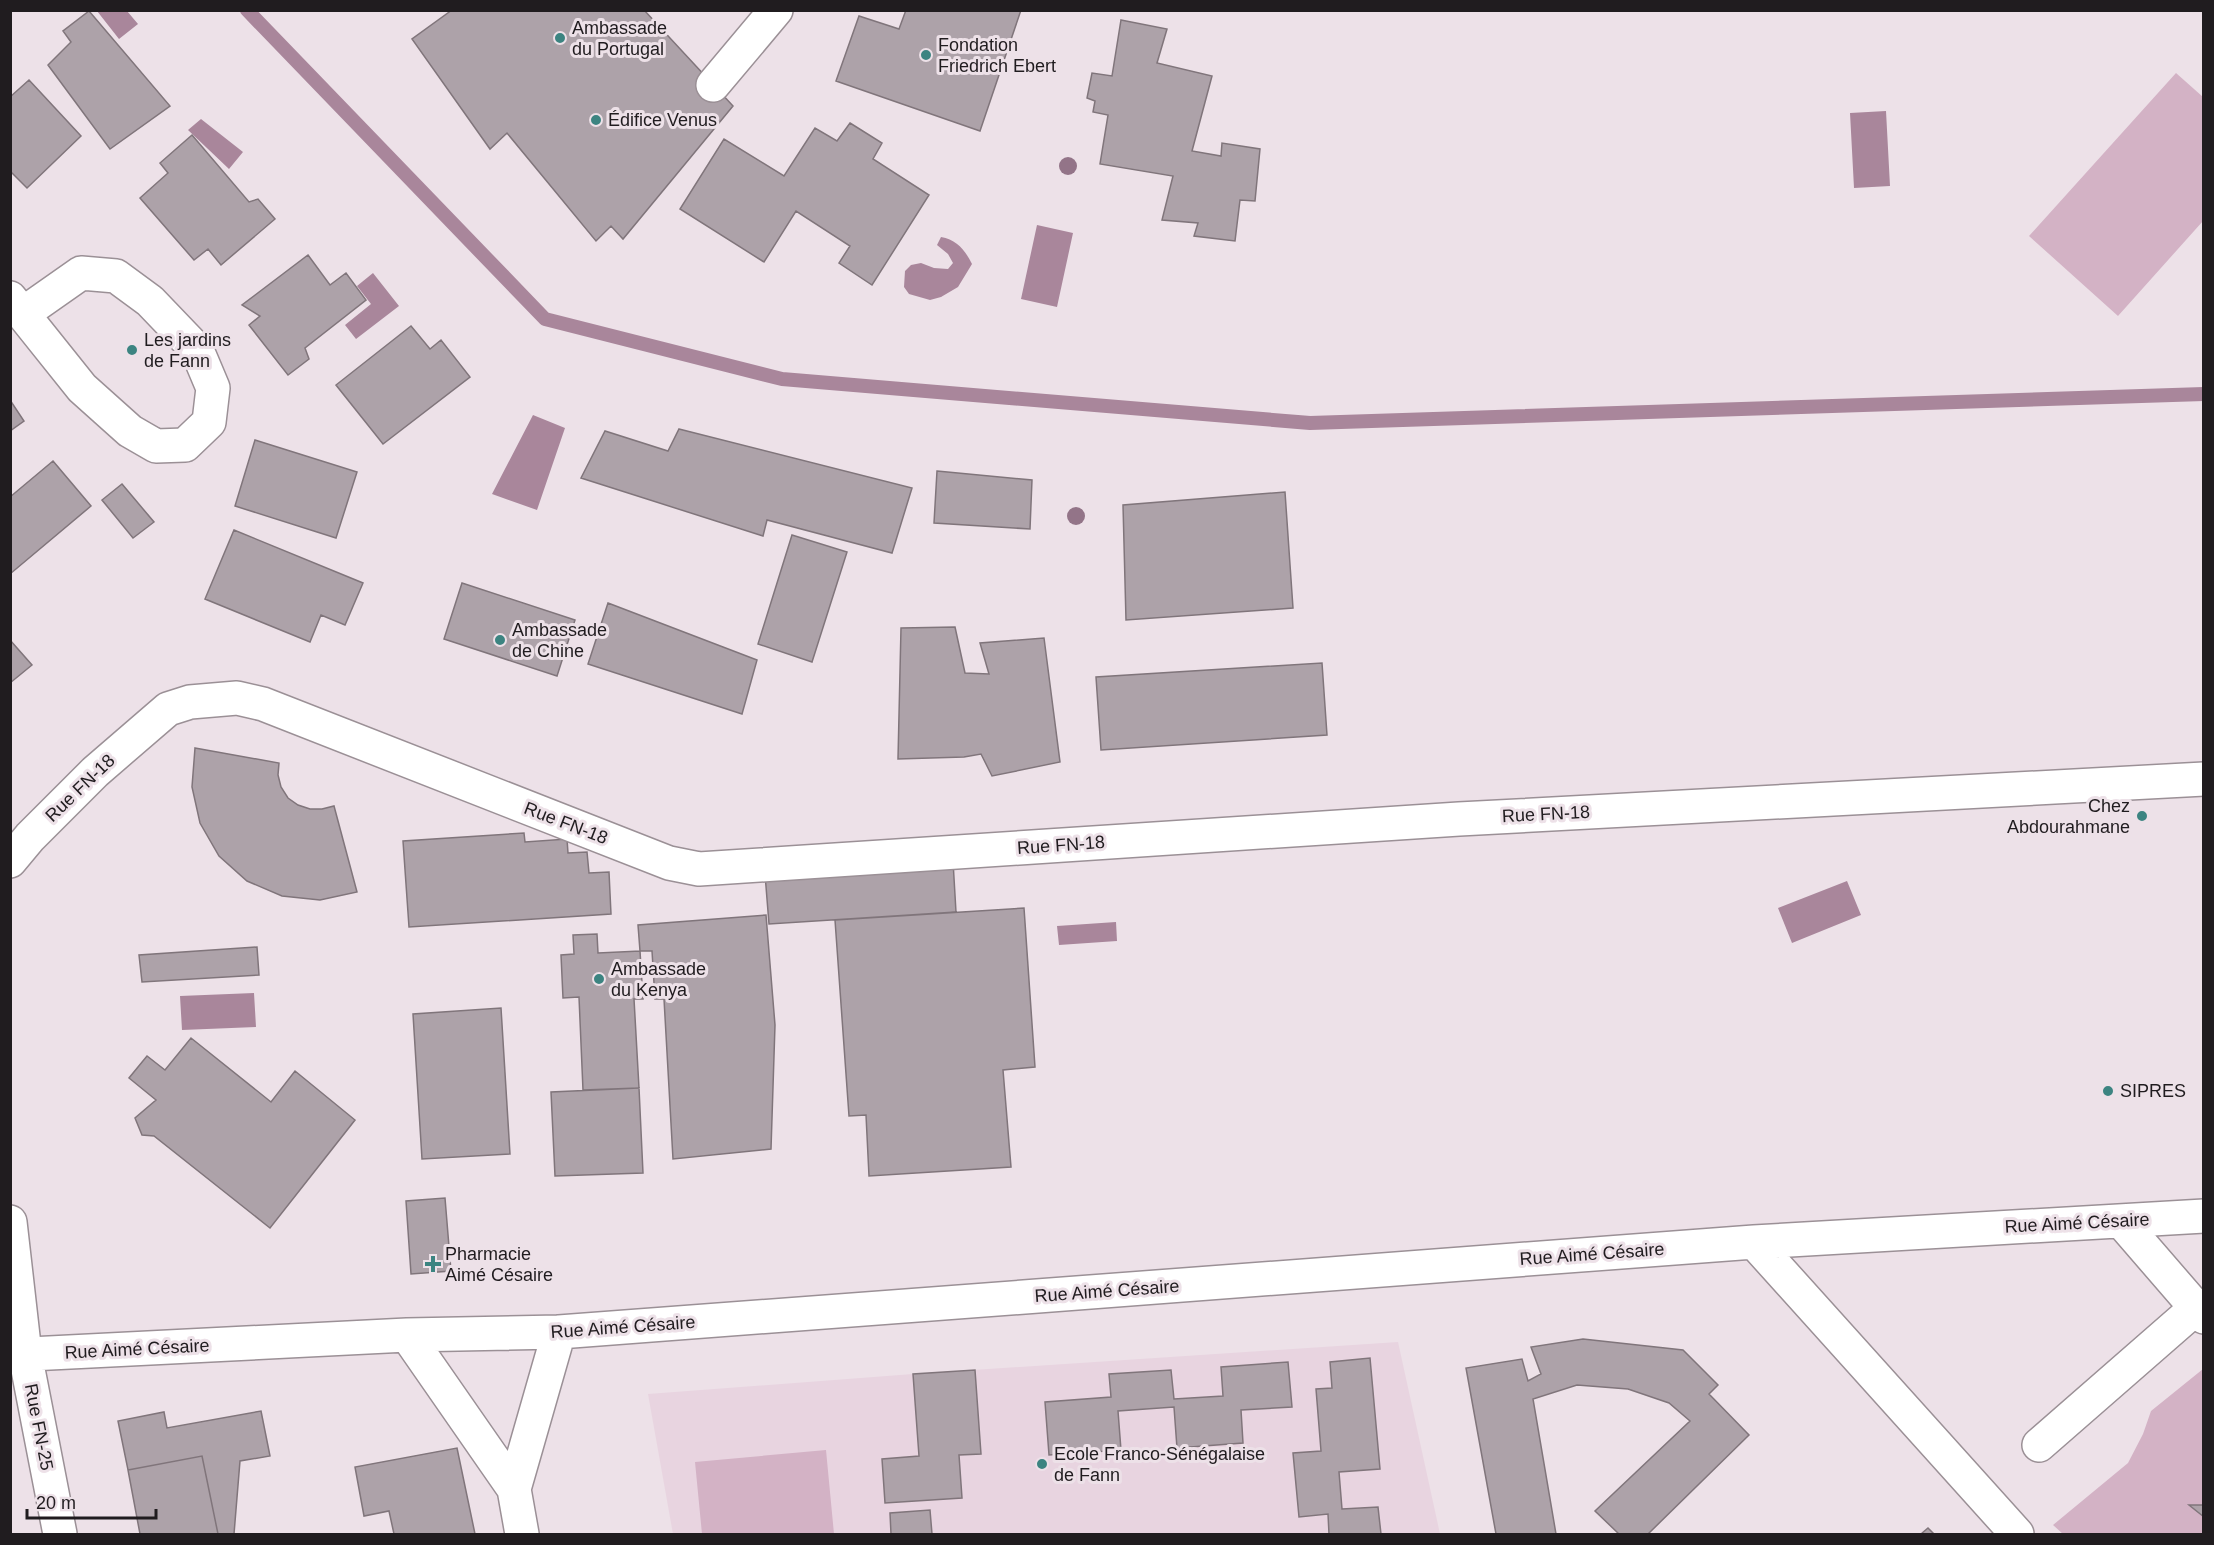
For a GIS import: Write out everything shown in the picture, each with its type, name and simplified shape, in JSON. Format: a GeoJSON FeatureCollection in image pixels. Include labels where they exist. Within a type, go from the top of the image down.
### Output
{"type":"FeatureCollection","features":[{"type":"Feature","properties":{"kind":"street"},"geometry":{"type":"LineString","coordinates":[[713,85],[776,10]]}},
{"type":"Feature","properties":{"kind":"street"},"geometry":{"type":"LineString","coordinates":[[81,273],[116,276],[150,301],[197,350],[213,388],[210,422],[185,445],[156,446],[130,431],[82,388],[17,306],[81,273]]}},
{"type":"Feature","properties":{"kind":"street","name":"Rue FN-18"},"geometry":{"type":"LineString","coordinates":[[10,861],[30,837],[95,772],[168,710],[190,702],[237,698],[263,704],[669,863],[699,869],[1459,819],[2204,779]]}},
{"type":"Feature","properties":{"kind":"street","name":"Rue Aimé Césaire"},"geometry":{"type":"LineString","coordinates":[[18,1355],[407,1335],[560,1332],[1754,1242],[2204,1216]]}},
{"type":"Feature","properties":{"kind":"street"},"geometry":{"type":"LineString","coordinates":[[2040,1445],[2200,1313],[2121,1221]]}},
{"type":"Feature","properties":{"kind":"street"},"geometry":{"type":"LineString","coordinates":[[10,1222],[18,1355]]}},
{"type":"Feature","properties":{"kind":"street"},"geometry":{"type":"LineString","coordinates":[[1754,1242],[2017,1534]]}},
{"type":"Feature","properties":{"kind":"street"},"geometry":{"type":"LineString","coordinates":[[514,1489],[560,1332]]}},
{"type":"Feature","properties":{"kind":"street"},"geometry":{"type":"LineString","coordinates":[[407,1335],[514,1489],[522,1534]]}},
{"type":"Feature","properties":{"kind":"street","name":"Rue FN-25"},"geometry":{"type":"LineString","coordinates":[[18,1355],[60,1534]]}},
{"type":"Feature","properties":{"kind":"shaded area"},"geometry":{"type":"Polygon","coordinates":[[[97,11],[127,11],[138,24],[119,39],[97,11]]]}},
{"type":"Feature","properties":{"kind":"shaded area"},"geometry":{"type":"Polygon","coordinates":[[[2176,73],[2203,97],[2203,221],[2118,316],[2029,236],[2176,73]]]}},
{"type":"Feature","properties":{"kind":"shaded area"},"geometry":{"type":"Polygon","coordinates":[[[1886,111],[1890,186],[1854,188],[1850,113],[1886,111]]]}},
{"type":"Feature","properties":{"kind":"shaded area"},"geometry":{"type":"Polygon","coordinates":[[[201,119],[243,152],[229,169],[188,130],[201,119]]]}},
{"type":"Feature","properties":{"kind":"shaded area"},"geometry":{"type":"Polygon","coordinates":[[[1037,225],[1073,233],[1057,307],[1021,299],[1037,225]]]}},
{"type":"Feature","properties":{"kind":"shaded area"},"geometry":{"type":"Polygon","coordinates":[[[941,237],[960,246],[972,264],[958,287],[941,297],[930,300],[909,294],[904,287],[905,271],[911,265],[921,263],[934,268],[948,269],[953,263],[948,254],[937,245],[941,237]]]}},
{"type":"Feature","properties":{"kind":"shaded area"},"geometry":{"type":"Polygon","coordinates":[[[373,273],[399,306],[356,339],[345,325],[371,304],[357,286],[373,273]]]}},
{"type":"Feature","properties":{"kind":"shaded area"},"geometry":{"type":"Polygon","coordinates":[[[533,415],[565,428],[537,510],[492,494],[533,415]]]}},
{"type":"Feature","properties":{"kind":"shaded area"},"geometry":{"type":"Polygon","coordinates":[[[1847,881],[1861,915],[1792,943],[1778,908],[1847,881]]]}},
{"type":"Feature","properties":{"kind":"shaded area"},"geometry":{"type":"Polygon","coordinates":[[[1116,922],[1117,941],[1059,945],[1057,926],[1116,922]]]}},
{"type":"Feature","properties":{"kind":"shaded area"},"geometry":{"type":"Polygon","coordinates":[[[254,993],[256,1027],[182,1030],[180,996],[254,993]]]}},
{"type":"Feature","properties":{"kind":"shaded area","name":"Ecole Franco-Sénégalaise de Fann"},"geometry":{"type":"Polygon","coordinates":[[[1398,1342],[1440,1534],[673,1534],[648,1394],[913,1374],[1398,1342]]]}},
{"type":"Feature","properties":{"kind":"shaded area"},"geometry":{"type":"Polygon","coordinates":[[[2203,1369],[2203,1505],[2190,1505],[2203,1517],[2203,1534],[2063,1534],[2053,1525],[2128,1463],[2143,1434],[2151,1411],[2203,1369]]]}},
{"type":"Feature","properties":{"kind":"shaded area"},"geometry":{"type":"Polygon","coordinates":[[[826,1450],[834,1534],[702,1534],[695,1462],[826,1450]]]}},
{"type":"Feature","properties":{"kind":"building","name":"Édifice Venus"},"geometry":{"type":"Polygon","coordinates":[[[452,10],[644,10],[733,106],[623,239],[611,226],[596,241],[507,133],[490,149],[412,39],[452,10]]]}},
{"type":"Feature","properties":{"kind":"building","name":"Fondation Friedrich Ebert"},"geometry":{"type":"Polygon","coordinates":[[[906,10],[1021,10],[980,131],[836,81],[859,16],[899,29],[906,10]]]}},
{"type":"Feature","properties":{"kind":"building"},"geometry":{"type":"Polygon","coordinates":[[[89,11],[170,106],[110,149],[48,65],[71,42],[63,31],[89,11]]]}},
{"type":"Feature","properties":{"kind":"building"},"geometry":{"type":"Polygon","coordinates":[[[1121,20],[1167,29],[1157,63],[1212,76],[1192,151],[1221,156],[1222,143],[1260,149],[1255,201],[1240,200],[1235,241],[1194,236],[1198,223],[1162,220],[1173,176],[1100,164],[1108,115],[1093,112],[1095,101],[1087,98],[1092,73],[1112,76],[1121,20]]]}},
{"type":"Feature","properties":{"kind":"building"},"geometry":{"type":"Polygon","coordinates":[[[29,80],[81,136],[27,188],[10,171],[10,97],[29,80]]]}},
{"type":"Feature","properties":{"kind":"building"},"geometry":{"type":"Polygon","coordinates":[[[850,123],[882,143],[873,159],[929,195],[872,285],[839,263],[850,246],[796,211],[764,262],[680,209],[724,139],[784,176],[815,128],[837,141],[850,123]]]}},
{"type":"Feature","properties":{"kind":"building"},"geometry":{"type":"Polygon","coordinates":[[[192,135],[249,202],[258,199],[275,219],[221,265],[208,249],[194,260],[140,198],[168,173],[160,163],[192,135]]]}},
{"type":"Feature","properties":{"kind":"building"},"geometry":{"type":"Polygon","coordinates":[[[308,255],[330,285],[346,273],[366,300],[305,348],[309,359],[288,375],[249,325],[260,316],[242,305],[308,255]]]}},
{"type":"Feature","properties":{"kind":"building"},"geometry":{"type":"Polygon","coordinates":[[[411,326],[430,349],[441,340],[470,377],[383,444],[336,385],[411,326]]]}},
{"type":"Feature","properties":{"kind":"building"},"geometry":{"type":"Polygon","coordinates":[[[10,400],[24,421],[10,431],[10,400]]]}},
{"type":"Feature","properties":{"kind":"building"},"geometry":{"type":"Polygon","coordinates":[[[679,429],[912,488],[892,553],[767,520],[763,536],[581,478],[605,431],[668,451],[679,429]]]}},
{"type":"Feature","properties":{"kind":"building"},"geometry":{"type":"Polygon","coordinates":[[[255,440],[357,472],[336,538],[235,506],[255,440]]]}},
{"type":"Feature","properties":{"kind":"building"},"geometry":{"type":"Polygon","coordinates":[[[53,461],[91,506],[10,574],[10,497],[53,461]]]}},
{"type":"Feature","properties":{"kind":"building"},"geometry":{"type":"Polygon","coordinates":[[[937,471],[1032,480],[1030,529],[934,523],[937,471]]]}},
{"type":"Feature","properties":{"kind":"building"},"geometry":{"type":"Polygon","coordinates":[[[122,484],[154,522],[133,538],[102,500],[122,484]]]}},
{"type":"Feature","properties":{"kind":"building"},"geometry":{"type":"Polygon","coordinates":[[[1285,492],[1293,608],[1126,620],[1123,505],[1285,492]]]}},
{"type":"Feature","properties":{"kind":"building"},"geometry":{"type":"Polygon","coordinates":[[[234,530],[363,583],[345,625],[321,615],[310,642],[205,599],[234,530]]]}},
{"type":"Feature","properties":{"kind":"building"},"geometry":{"type":"Polygon","coordinates":[[[792,535],[847,552],[812,662],[758,644],[792,535]]]}},
{"type":"Feature","properties":{"kind":"building"},"geometry":{"type":"Polygon","coordinates":[[[462,583],[575,620],[557,676],[444,639],[462,583]]]}},
{"type":"Feature","properties":{"kind":"building"},"geometry":{"type":"Polygon","coordinates":[[[608,603],[757,660],[742,714],[588,664],[608,603]]]}},
{"type":"Feature","properties":{"kind":"building"},"geometry":{"type":"Polygon","coordinates":[[[955,627],[965,673],[989,674],[980,643],[1044,638],[1060,762],[992,776],[981,754],[964,757],[898,759],[901,628],[955,627]]]}},
{"type":"Feature","properties":{"kind":"building"},"geometry":{"type":"Polygon","coordinates":[[[10,640],[32,665],[10,683],[10,640]]]}},
{"type":"Feature","properties":{"kind":"building"},"geometry":{"type":"Polygon","coordinates":[[[1322,663],[1327,735],[1101,750],[1096,677],[1322,663]]]}},
{"type":"Feature","properties":{"kind":"building"},"geometry":{"type":"Polygon","coordinates":[[[195,748],[279,763],[278,775],[281,787],[288,798],[310,809],[334,806],[357,892],[320,900],[282,896],[247,881],[219,856],[200,823],[192,787],[195,748]]]}},
{"type":"Feature","properties":{"kind":"building"},"geometry":{"type":"Polygon","coordinates":[[[524,833],[525,842],[567,839],[568,853],[587,852],[589,873],[609,872],[611,914],[409,927],[403,841],[524,833]]]}},
{"type":"Feature","properties":{"kind":"building"},"geometry":{"type":"Polygon","coordinates":[[[953,861],[956,912],[769,924],[765,874],[953,861]]]}},
{"type":"Feature","properties":{"kind":"building"},"geometry":{"type":"Polygon","coordinates":[[[1024,908],[1035,1067],[1003,1070],[1011,1167],[869,1176],[866,1115],[849,1116],[835,920],[1024,908]]]}},
{"type":"Feature","properties":{"kind":"building"},"geometry":{"type":"Polygon","coordinates":[[[766,915],[775,1025],[771,1149],[673,1159],[664,999],[655,999],[652,951],[640,951],[638,925],[766,915]]]}},
{"type":"Feature","properties":{"kind":"building"},"geometry":{"type":"Polygon","coordinates":[[[597,934],[598,953],[640,951],[643,999],[634,999],[639,1088],[583,1090],[579,997],[563,998],[561,955],[574,954],[573,935],[597,934]]]}},
{"type":"Feature","properties":{"kind":"building"},"geometry":{"type":"Polygon","coordinates":[[[257,947],[259,975],[142,982],[139,955],[257,947]]]}},
{"type":"Feature","properties":{"kind":"building"},"geometry":{"type":"Polygon","coordinates":[[[501,1008],[510,1154],[422,1159],[413,1014],[501,1008]]]}},
{"type":"Feature","properties":{"kind":"building"},"geometry":{"type":"Polygon","coordinates":[[[191,1038],[271,1102],[295,1071],[355,1120],[270,1228],[154,1136],[142,1135],[135,1118],[156,1100],[129,1078],[147,1056],[165,1070],[191,1038]]]}},
{"type":"Feature","properties":{"kind":"building"},"geometry":{"type":"Polygon","coordinates":[[[639,1088],[643,1173],[555,1176],[551,1092],[639,1088]]]}},
{"type":"Feature","properties":{"kind":"building"},"geometry":{"type":"Polygon","coordinates":[[[445,1198],[451,1271],[411,1274],[406,1201],[445,1198]]]}},
{"type":"Feature","properties":{"kind":"building"},"geometry":{"type":"Polygon","coordinates":[[[1583,1339],[1683,1350],[1718,1385],[1709,1394],[1749,1435],[1648,1534],[1619,1534],[1595,1511],[1690,1421],[1669,1403],[1628,1389],[1577,1385],[1533,1399],[1556,1534],[1496,1534],[1466,1368],[1522,1359],[1528,1381],[1541,1374],[1531,1347],[1583,1339]]]}},
{"type":"Feature","properties":{"kind":"building"},"geometry":{"type":"Polygon","coordinates":[[[1370,1358],[1380,1469],[1339,1472],[1342,1509],[1378,1507],[1381,1534],[1329,1534],[1328,1514],[1299,1517],[1293,1453],[1321,1451],[1316,1389],[1332,1388],[1330,1362],[1370,1358]]]}},
{"type":"Feature","properties":{"kind":"building"},"geometry":{"type":"Polygon","coordinates":[[[1288,1362],[1292,1407],[1241,1410],[1243,1443],[1177,1448],[1174,1407],[1118,1411],[1121,1450],[1049,1455],[1045,1402],[1111,1397],[1109,1374],[1171,1370],[1174,1399],[1223,1396],[1221,1367],[1288,1362]]]}},
{"type":"Feature","properties":{"kind":"building"},"geometry":{"type":"Polygon","coordinates":[[[975,1370],[981,1454],[959,1455],[962,1498],[885,1503],[882,1459],[919,1456],[913,1374],[975,1370]]]}},
{"type":"Feature","properties":{"kind":"building"},"geometry":{"type":"Polygon","coordinates":[[[261,1411],[270,1456],[240,1461],[234,1534],[218,1534],[202,1456],[128,1470],[118,1421],[164,1412],[167,1428],[261,1411]]]}},
{"type":"Feature","properties":{"kind":"building"},"geometry":{"type":"Polygon","coordinates":[[[457,1448],[475,1534],[394,1534],[389,1511],[364,1516],[355,1467],[457,1448]]]}},
{"type":"Feature","properties":{"kind":"building"},"geometry":{"type":"Polygon","coordinates":[[[202,1456],[218,1534],[140,1534],[128,1470],[202,1456]]]}},
{"type":"Feature","properties":{"kind":"building"},"geometry":{"type":"Polygon","coordinates":[[[2189,1505],[2204,1505],[2204,1517],[2189,1505]]]}},
{"type":"Feature","properties":{"kind":"building"},"geometry":{"type":"Polygon","coordinates":[[[930,1510],[932,1534],[891,1534],[890,1513],[930,1510]]]}},
{"type":"Feature","properties":{"kind":"building"},"geometry":{"type":"Polygon","coordinates":[[[1928,1528],[1934,1534],[1921,1534],[1928,1528]]]}},
{"type":"Feature","properties":{"kind":"waterway"},"geometry":{"type":"LineString","coordinates":[[247,10],[545,319],[782,379],[1310,423],[2204,394]]}},
{"type":"Feature","properties":{"kind":"place","name":"Ambassade du Portugal"},"geometry":{"type":"Point","coordinates":[560,38]}},
{"type":"Feature","properties":{"kind":"place","name":"Fondation Friedrich Ebert"},"geometry":{"type":"Point","coordinates":[926,55]}},
{"type":"Feature","properties":{"kind":"place","name":"Édifice Venus"},"geometry":{"type":"Point","coordinates":[596,120]}},
{"type":"Feature","properties":{"kind":"place","name":"Les jardins de Fann"},"geometry":{"type":"Point","coordinates":[132,350]}},
{"type":"Feature","properties":{"kind":"place","name":"Ambassade de Chine"},"geometry":{"type":"Point","coordinates":[500,640]}},
{"type":"Feature","properties":{"kind":"place","name":"Chez Abdourahmane"},"geometry":{"type":"Point","coordinates":[2142,816]}},
{"type":"Feature","properties":{"kind":"place","name":"Ambassade du Kenya"},"geometry":{"type":"Point","coordinates":[599,979]}},
{"type":"Feature","properties":{"kind":"place","name":"SIPRES"},"geometry":{"type":"Point","coordinates":[2108,1091]}},
{"type":"Feature","properties":{"kind":"place","name":"Pharmacie Aimé Césaire"},"geometry":{"type":"Point","coordinates":[433,1264]}},
{"type":"Feature","properties":{"kind":"place","name":"Ecole Franco-Sénégalaise de Fann"},"geometry":{"type":"Point","coordinates":[1042,1464]}}]}
